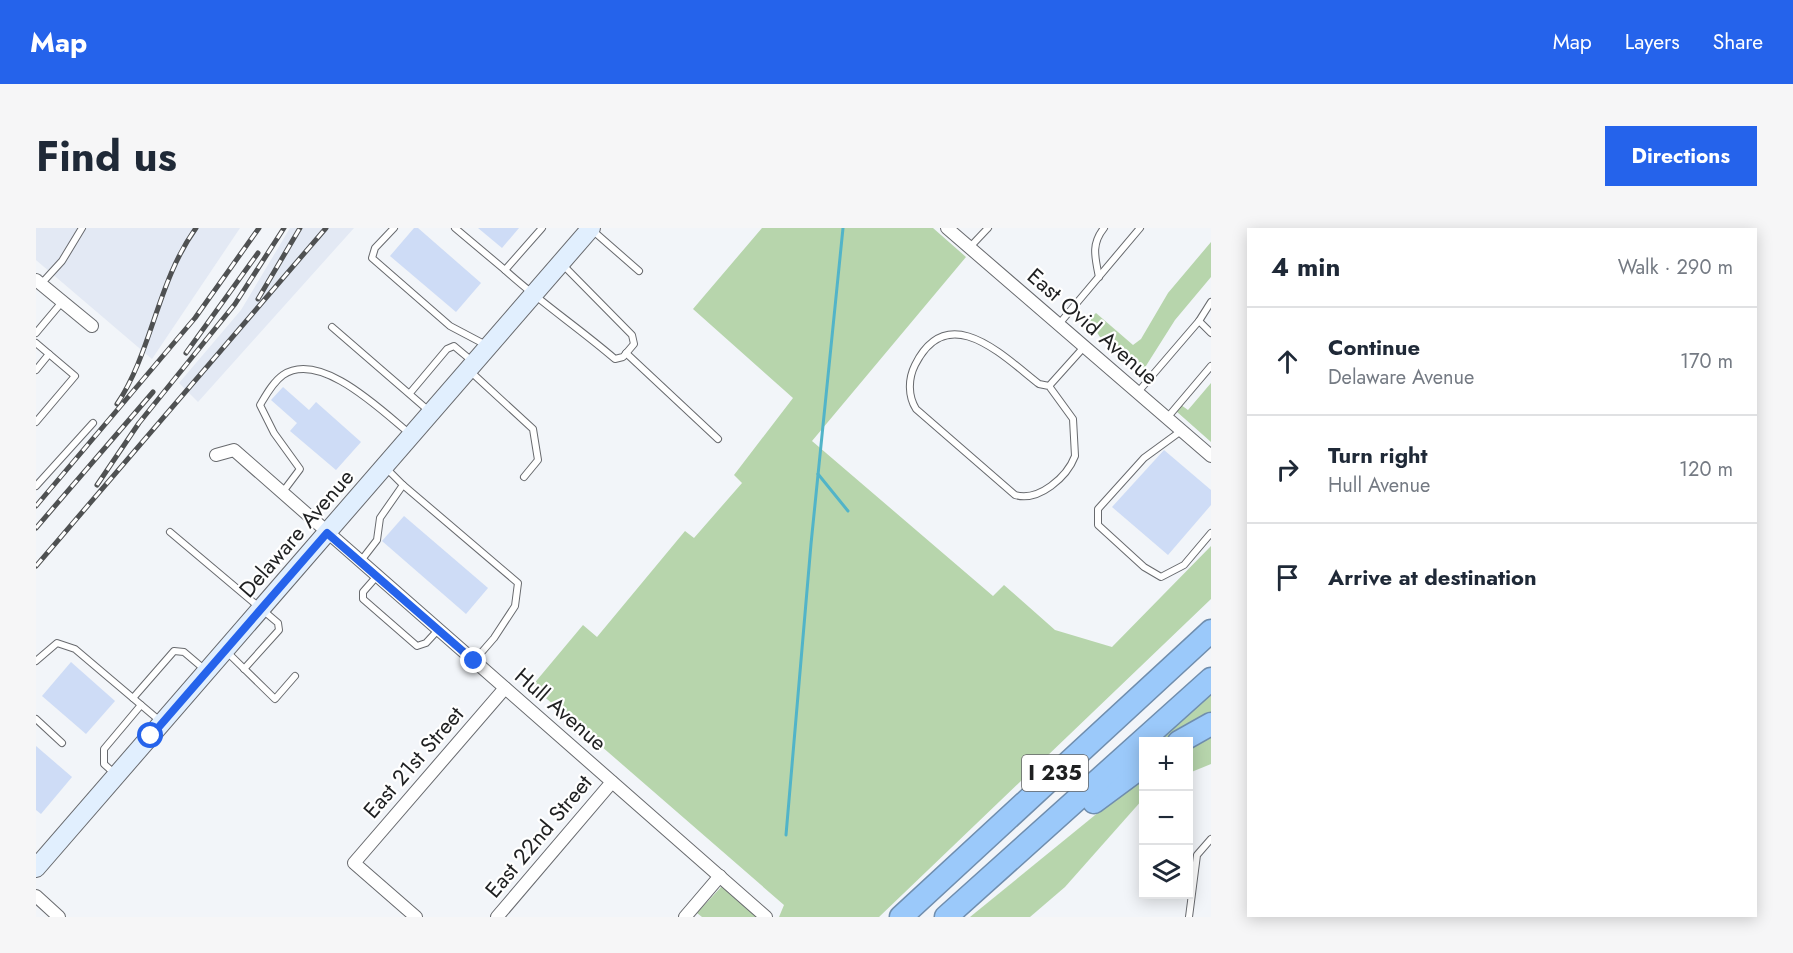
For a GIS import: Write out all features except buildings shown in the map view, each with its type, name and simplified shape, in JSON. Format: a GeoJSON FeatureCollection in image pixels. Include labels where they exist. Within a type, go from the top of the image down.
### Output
{"type":"FeatureCollection","features":[{"type":"Feature","properties":{"kind":"highway"},"geometry":{"type":"LineString","coordinates":[[1149,688],[1211,614]]}},
{"type":"Feature","properties":{"kind":"highway","name":"I 235"},"geometry":{"type":"LineString","coordinates":[[901,917],[1211,631]]}},
{"type":"Feature","properties":{"kind":"highway","name":"I 235"},"geometry":{"type":"LineString","coordinates":[[946,917],[1211,679]]}},
{"type":"Feature","properties":{"kind":"highway"},"geometry":{"type":"LineString","coordinates":[[1187,737],[1211,724]]}},
{"type":"Feature","properties":{"kind":"highway"},"geometry":{"type":"LineString","coordinates":[[989,879],[1139,768]]}},
{"type":"Feature","properties":{"kind":"main road","name":"Delaware Avenue"},"geometry":{"type":"LineString","coordinates":[[36,868],[591,228]]}},
{"type":"Feature","properties":{"kind":"street","name":"East Ovid Avenue"},"geometry":{"type":"LineString","coordinates":[[947,228],[1211,456]]}},
{"type":"Feature","properties":{"kind":"street"},"geometry":{"type":"LineString","coordinates":[[39,282],[93,326]]}},
{"type":"Feature","properties":{"kind":"street","name":"Hull Avenue"},"geometry":{"type":"LineString","coordinates":[[216,455],[234,450],[766,917]]}},
{"type":"Feature","properties":{"kind":"street","name":"East 21st Street"},"geometry":{"type":"LineString","coordinates":[[416,917],[354,863],[505,688]]}},
{"type":"Feature","properties":{"kind":"street","name":"East 22nd Street"},"geometry":{"type":"LineString","coordinates":[[497,917],[612,782]]}},
{"type":"Feature","properties":{"kind":"street"},"geometry":{"type":"LineString","coordinates":[[685,917],[720,876]]}},
{"type":"Feature","properties":{"kind":"street"},"geometry":{"type":"LineString","coordinates":[[36,897],[59,917]]}},
{"type":"Feature","properties":{"kind":"lane"},"geometry":{"type":"LineString","coordinates":[[39,282],[62,261],[82,228]]}},
{"type":"Feature","properties":{"kind":"lane"},"geometry":{"type":"LineString","coordinates":[[394,228],[375,248],[372,258],[450,326],[489,346]]}},
{"type":"Feature","properties":{"kind":"lane"},"geometry":{"type":"LineString","coordinates":[[455,228],[533,295],[557,311],[615,359],[623,357],[634,344],[632,335],[561,262]]}},
{"type":"Feature","properties":{"kind":"lane"},"geometry":{"type":"LineString","coordinates":[[505,270],[542,228]]}},
{"type":"Feature","properties":{"kind":"lane"},"geometry":{"type":"LineString","coordinates":[[591,228],[639,271]]}},
{"type":"Feature","properties":{"kind":"lane"},"geometry":{"type":"LineString","coordinates":[[970,247],[988,228]]}},
{"type":"Feature","properties":{"kind":"lane"},"geometry":{"type":"LineString","coordinates":[[1099,277],[1094,252],[1096,237],[1104,228]]}},
{"type":"Feature","properties":{"kind":"lane"},"geometry":{"type":"LineString","coordinates":[[1059,324],[1140,228]]}},
{"type":"Feature","properties":{"kind":"lane"},"geometry":{"type":"LineString","coordinates":[[36,333],[63,301]]}},
{"type":"Feature","properties":{"kind":"lane"},"geometry":{"type":"LineString","coordinates":[[1137,392],[1199,321],[1211,302]]}},
{"type":"Feature","properties":{"kind":"lane"},"geometry":{"type":"LineString","coordinates":[[1199,321],[1211,333]]}},
{"type":"Feature","properties":{"kind":"lane"},"geometry":{"type":"LineString","coordinates":[[332,327],[431,412]]}},
{"type":"Feature","properties":{"kind":"lane"},"geometry":{"type":"LineString","coordinates":[[950,334],[976,338],[988,344],[1039,384],[1048,386],[1072,419],[1076,456],[1047,489],[1020,496],[916,409],[909,389],[915,365],[935,339],[950,334]]}},
{"type":"Feature","properties":{"kind":"lane"},"geometry":{"type":"LineString","coordinates":[[36,343],[75,376],[36,422]]}},
{"type":"Feature","properties":{"kind":"lane"},"geometry":{"type":"LineString","coordinates":[[410,393],[447,349],[454,346],[533,429],[538,460],[524,477]]}},
{"type":"Feature","properties":{"kind":"lane"},"geometry":{"type":"LineString","coordinates":[[1048,386],[1084,346]]}},
{"type":"Feature","properties":{"kind":"lane"},"geometry":{"type":"LineString","coordinates":[[626,353],[718,439]]}},
{"type":"Feature","properties":{"kind":"lane"},"geometry":{"type":"LineString","coordinates":[[36,370],[49,354]]}},
{"type":"Feature","properties":{"kind":"lane"},"geometry":{"type":"LineString","coordinates":[[1167,418],[1211,366]]}},
{"type":"Feature","properties":{"kind":"lane"},"geometry":{"type":"LineString","coordinates":[[282,493],[300,469],[274,433],[260,405],[282,375],[304,367],[334,376],[412,435]]}},
{"type":"Feature","properties":{"kind":"lane"},"geometry":{"type":"LineString","coordinates":[[36,486],[93,423]]}},
{"type":"Feature","properties":{"kind":"lane"},"geometry":{"type":"LineString","coordinates":[[1181,430],[1144,458],[1098,509],[1098,525],[1144,567],[1161,577],[1184,565],[1211,533]]}},
{"type":"Feature","properties":{"kind":"lane"},"geometry":{"type":"LineString","coordinates":[[384,467],[518,583],[515,606],[494,638],[474,661]]}},
{"type":"Feature","properties":{"kind":"lane"},"geometry":{"type":"LineString","coordinates":[[360,562],[377,540],[380,518],[403,485]]}},
{"type":"Feature","properties":{"kind":"lane"},"geometry":{"type":"LineString","coordinates":[[170,532],[278,623],[279,630],[244,669]]}},
{"type":"Feature","properties":{"kind":"lane"},"geometry":{"type":"LineString","coordinates":[[377,576],[363,592],[363,599],[417,646],[426,643],[438,630]]}},
{"type":"Feature","properties":{"kind":"lane"},"geometry":{"type":"LineString","coordinates":[[36,661],[57,643],[75,649],[162,723]]}},
{"type":"Feature","properties":{"kind":"lane"},"geometry":{"type":"LineString","coordinates":[[133,698],[174,651],[184,652],[207,671]]}},
{"type":"Feature","properties":{"kind":"lane"},"geometry":{"type":"LineString","coordinates":[[225,651],[275,699],[295,676]]}},
{"type":"Feature","properties":{"kind":"lane"},"geometry":{"type":"LineString","coordinates":[[116,776],[105,764],[104,749],[141,705]]}},
{"type":"Feature","properties":{"kind":"lane"},"geometry":{"type":"LineString","coordinates":[[36,719],[62,743]]}},
{"type":"Feature","properties":{"kind":"lane"},"geometry":{"type":"LineString","coordinates":[[1189,917],[1197,855],[1211,839]]}},
{"type":"Feature","properties":{"kind":"shaded area"},"geometry":{"type":"Polygon","coordinates":[[[36,228],[240,228],[152,359],[36,260],[36,228]]]}},
{"type":"Feature","properties":{"kind":"shaded area"},"geometry":{"type":"Polygon","coordinates":[[[290,228],[354,228],[198,402],[179,383],[241,310],[290,228]]]}},
{"type":"Feature","properties":{"kind":"green space"},"geometry":{"type":"Polygon","coordinates":[[[762,228],[933,228],[966,257],[812,441],[993,596],[1004,585],[1055,630],[1112,647],[1211,546],[1211,599],[879,917],[779,917],[784,905],[532,686],[583,625],[597,637],[685,531],[694,538],[742,483],[734,475],[793,398],[693,309],[762,228]]]}},
{"type":"Feature","properties":{"kind":"green space"},"geometry":{"type":"Polygon","coordinates":[[[1211,242],[1211,277],[1175,320],[1144,369],[1100,337],[1089,320],[1096,313],[1133,345],[1141,339],[1168,293],[1211,242]]]}},
{"type":"Feature","properties":{"kind":"green space"},"geometry":{"type":"Polygon","coordinates":[[[1211,383],[1211,442],[1176,411],[1181,405],[1188,410],[1211,383]]]}},
{"type":"Feature","properties":{"kind":"green space"},"geometry":{"type":"Polygon","coordinates":[[[1211,692],[1211,715],[1172,737],[1163,737],[1211,692]]]}},
{"type":"Feature","properties":{"kind":"green space"},"geometry":{"type":"Polygon","coordinates":[[[1211,730],[1211,764],[1193,771],[1193,741],[1211,730]]]}},
{"type":"Feature","properties":{"kind":"green space"},"geometry":{"type":"Polygon","coordinates":[[[1139,779],[1139,804],[1065,887],[1030,917],[970,917],[1139,779]]]}},
{"type":"Feature","properties":{"kind":"green space"},"geometry":{"type":"Polygon","coordinates":[[[722,886],[760,917],[702,917],[697,913],[722,886]]]}},
{"type":"Feature","properties":{"kind":"waterway"},"geometry":{"type":"LineString","coordinates":[[786,835],[811,544],[843,228]]}},
{"type":"Feature","properties":{"kind":"waterway"},"geometry":{"type":"LineString","coordinates":[[818,474],[848,511]]}},
{"type":"Feature","properties":{"kind":"railway"},"geometry":{"type":"LineString","coordinates":[[117,404],[139,362],[172,271],[196,228]]}},
{"type":"Feature","properties":{"kind":"railway"},"geometry":{"type":"LineString","coordinates":[[36,506],[195,318],[259,228]]}},
{"type":"Feature","properties":{"kind":"railway"},"geometry":{"type":"LineString","coordinates":[[97,485],[139,423],[235,304],[284,228]]}},
{"type":"Feature","properties":{"kind":"railway"},"geometry":{"type":"LineString","coordinates":[[258,299],[300,228]]}},
{"type":"Feature","properties":{"kind":"railway"},"geometry":{"type":"LineString","coordinates":[[36,566],[326,228]]}},
{"type":"Feature","properties":{"kind":"railway"},"geometry":{"type":"LineString","coordinates":[[186,353],[258,253]]}},
{"type":"Feature","properties":{"kind":"railway"},"geometry":{"type":"LineString","coordinates":[[36,528],[153,392]]}},
{"type":"Feature","properties":{"kind":"route"},"geometry":{"type":"LineString","coordinates":[[151,736],[327,533],[474,661]]}}]}
